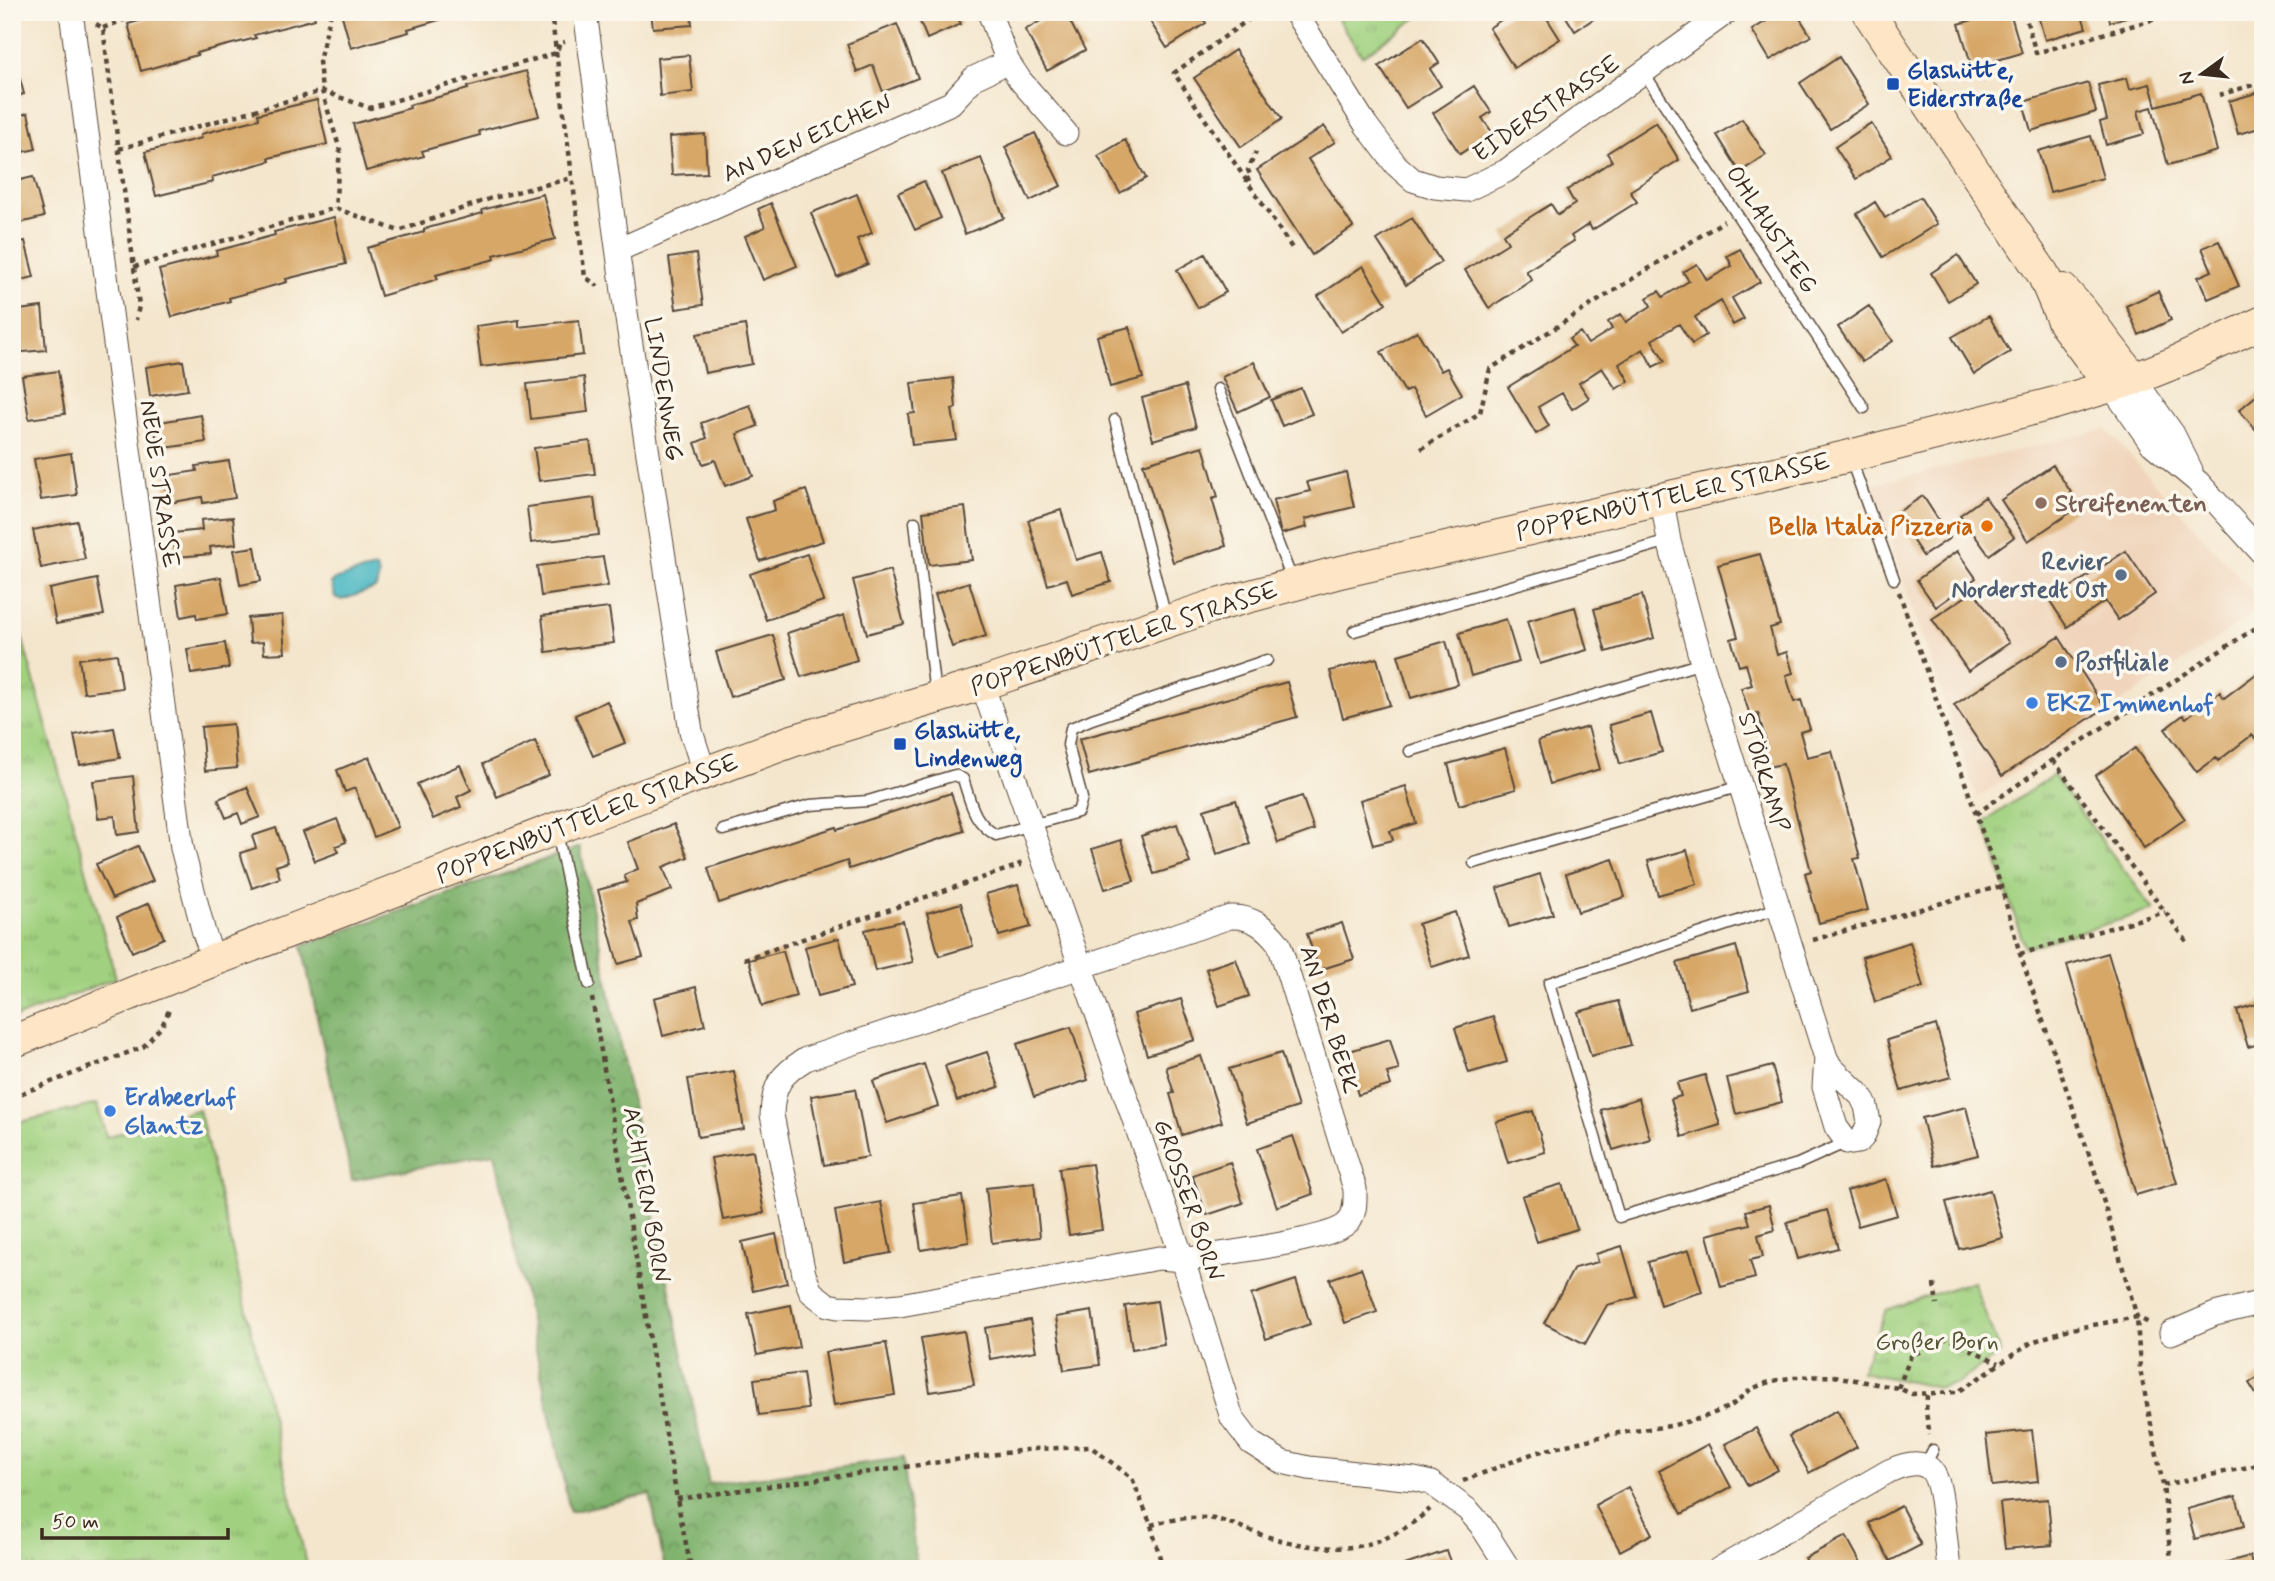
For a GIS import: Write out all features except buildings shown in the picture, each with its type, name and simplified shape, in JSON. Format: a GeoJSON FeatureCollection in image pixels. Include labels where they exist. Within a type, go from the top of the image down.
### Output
{"type":"FeatureCollection","features":[{"type":"Feature","properties":{"kind":"main road"},"geometry":{"type":"LineString","coordinates":[[1868,12],[2043,274],[2081,310],[2122,383]]}},
{"type":"Feature","properties":{"kind":"main road","name":"POPPENBÜTTELER STRASSE"},"geometry":{"type":"LineString","coordinates":[[12,1042],[214,960],[704,772],[792,741],[982,684],[1167,621],[1294,584],[1850,456],[2122,383],[2263,323]]}},
{"type":"Feature","properties":{"kind":"street","name":"NEUE STRASSE"},"geometry":{"type":"LineString","coordinates":[[71,12],[182,848],[204,933],[214,960]]}},
{"type":"Feature","properties":{"kind":"street","name":"LINDENWEG"},"geometry":{"type":"LineString","coordinates":[[585,12],[625,306],[691,731],[704,772]]}},
{"type":"Feature","properties":{"kind":"street"},"geometry":{"type":"LineString","coordinates":[[989,12],[1008,62],[1066,133]]}},
{"type":"Feature","properties":{"kind":"street","name":"EIDERSTRASSE"},"geometry":{"type":"LineString","coordinates":[[1295,12],[1366,125],[1396,165],[1413,180],[1448,190],[1466,190],[1506,171],[1727,12]]}},
{"type":"Feature","properties":{"kind":"street","name":"AN DEN EICHEN"},"geometry":{"type":"LineString","coordinates":[[618,250],[951,103],[974,78],[1008,62]]}},
{"type":"Feature","properties":{"kind":"street"},"geometry":{"type":"LineString","coordinates":[[2122,383],[2173,434],[2198,482],[2263,554]]}},
{"type":"Feature","properties":{"kind":"street","name":"STÖRKAMP"},"geometry":{"type":"LineString","coordinates":[[1662,500],[1669,541],[1702,663],[1826,1058],[1830,1067],[1861,1096],[1868,1114],[1869,1122],[1863,1138],[1852,1143],[1847,1142],[1836,1127],[1824,1087],[1826,1058]]}},
{"type":"Feature","properties":{"kind":"street","name":"GROSSER BORN"},"geometry":{"type":"LineString","coordinates":[[982,684],[1183,1260],[1232,1418],[1251,1443],[1282,1462],[1309,1468],[1431,1483],[1468,1510],[1481,1525],[1509,1569]]}},
{"type":"Feature","properties":{"kind":"street","name":"AN DER BEEK"},"geometry":{"type":"LineString","coordinates":[[1230,917],[1252,920],[1270,932],[1279,944],[1355,1189],[1353,1214],[1341,1230],[1321,1236],[1183,1260],[1159,1258],[900,1305],[868,1308],[828,1305],[818,1299],[807,1284],[772,1115],[774,1094],[784,1074],[806,1059],[1230,917]]}},
{"type":"Feature","properties":{"kind":"street"},"geometry":{"type":"LineString","coordinates":[[2171,1333],[2216,1314],[2263,1303]]}},
{"type":"Feature","properties":{"kind":"street"},"geometry":{"type":"LineString","coordinates":[[1719,1569],[1889,1471],[1929,1457],[1940,1486],[1950,1569]]}},
{"type":"Feature","properties":{"kind":"lane","name":"OHLAUSTIEG"},"geometry":{"type":"LineString","coordinates":[[1644,73],[1864,408]]}},
{"type":"Feature","properties":{"kind":"lane"},"geometry":{"type":"LineString","coordinates":[[1218,389],[1294,584]]}},
{"type":"Feature","properties":{"kind":"lane"},"geometry":{"type":"LineString","coordinates":[[1115,420],[1167,621]]}},
{"type":"Feature","properties":{"kind":"lane"},"geometry":{"type":"LineString","coordinates":[[1850,456],[1894,579]]}},
{"type":"Feature","properties":{"kind":"lane"},"geometry":{"type":"LineString","coordinates":[[915,522],[935,698]]}},
{"type":"Feature","properties":{"kind":"lane"},"geometry":{"type":"LineString","coordinates":[[1354,631],[1669,541]]}},
{"type":"Feature","properties":{"kind":"lane"},"geometry":{"type":"LineString","coordinates":[[723,830],[810,805],[868,801],[955,775],[963,779],[975,814],[983,827],[996,835],[1079,812],[1082,798],[1068,745],[1071,728],[1267,660]]}},
{"type":"Feature","properties":{"kind":"lane"},"geometry":{"type":"LineString","coordinates":[[1410,751],[1702,663]]}},
{"type":"Feature","properties":{"kind":"lane"},"geometry":{"type":"LineString","coordinates":[[1474,863],[1741,786]]}},
{"type":"Feature","properties":{"kind":"lane"},"geometry":{"type":"LineString","coordinates":[[556,829],[589,984]]}},
{"type":"Feature","properties":{"kind":"lane"},"geometry":{"type":"LineString","coordinates":[[1778,908],[1549,983],[1619,1217],[1798,1164],[1847,1142]]}},
{"type":"Feature","properties":{"kind":"path"},"geometry":{"type":"LineString","coordinates":[[93,23],[103,28],[144,12]]}},
{"type":"Feature","properties":{"kind":"path"},"geometry":{"type":"LineString","coordinates":[[331,12],[319,61],[322,91],[340,150],[334,208]]}},
{"type":"Feature","properties":{"kind":"path"},"geometry":{"type":"LineString","coordinates":[[551,12],[585,276],[625,306]]}},
{"type":"Feature","properties":{"kind":"path"},"geometry":{"type":"LineString","coordinates":[[1259,12],[1174,73],[1294,251]]}},
{"type":"Feature","properties":{"kind":"path"},"geometry":{"type":"LineString","coordinates":[[2024,12],[2036,53],[2180,12]]}},
{"type":"Feature","properties":{"kind":"path"},"geometry":{"type":"LineString","coordinates":[[103,28],[139,306],[138,317],[116,354]]}},
{"type":"Feature","properties":{"kind":"path"},"geometry":{"type":"LineString","coordinates":[[119,149],[322,91],[370,108],[556,52],[560,43],[588,40]]}},
{"type":"Feature","properties":{"kind":"path"},"geometry":{"type":"LineString","coordinates":[[2219,95],[2263,82]]}},
{"type":"Feature","properties":{"kind":"path"},"geometry":{"type":"LineString","coordinates":[[1246,181],[1251,177],[1248,170],[1256,152]]}},
{"type":"Feature","properties":{"kind":"path"},"geometry":{"type":"LineString","coordinates":[[134,267],[334,208],[399,231],[489,200],[572,178]]}},
{"type":"Feature","properties":{"kind":"path"},"geometry":{"type":"LineString","coordinates":[[1421,449],[1480,413],[1490,369],[1736,213]]}},
{"type":"Feature","properties":{"kind":"path"},"geometry":{"type":"LineString","coordinates":[[1894,579],[2001,886],[2020,954],[2096,1175],[2137,1317],[2140,1369],[2163,1485],[2172,1569]]}},
{"type":"Feature","properties":{"kind":"path"},"geometry":{"type":"LineString","coordinates":[[1976,814],[2263,622]]}},
{"type":"Feature","properties":{"kind":"path"},"geometry":{"type":"LineString","coordinates":[[2053,760],[2188,943]]}},
{"type":"Feature","properties":{"kind":"path"},"geometry":{"type":"LineString","coordinates":[[744,958],[1020,866],[1010,831]]}},
{"type":"Feature","properties":{"kind":"path"},"geometry":{"type":"LineString","coordinates":[[1790,947],[2001,886]]}},
{"type":"Feature","properties":{"kind":"path"},"geometry":{"type":"LineString","coordinates":[[2020,954],[2165,912]]}},
{"type":"Feature","properties":{"kind":"path"},"geometry":{"type":"LineString","coordinates":[[12,1097],[144,1047],[162,1026],[172,1002],[178,975]]}},
{"type":"Feature","properties":{"kind":"path","name":"ACHTERN BORN"},"geometry":{"type":"LineString","coordinates":[[589,984],[691,1569]]}},
{"type":"Feature","properties":{"kind":"path"},"geometry":{"type":"LineString","coordinates":[[1934,1284],[1937,1305]]}},
{"type":"Feature","properties":{"kind":"path"},"geometry":{"type":"LineString","coordinates":[[1151,1525],[1170,1519],[1218,1520],[1305,1546],[1337,1549],[1365,1546],[1424,1515],[1466,1478],[1534,1453],[1612,1434],[1670,1426],[1702,1418],[1731,1406],[1751,1389],[1772,1381],[1795,1377],[1834,1376],[1898,1388],[1912,1394],[1958,1392],[2032,1342],[2066,1330],[2137,1317],[2171,1333]]}},
{"type":"Feature","properties":{"kind":"path"},"geometry":{"type":"LineString","coordinates":[[1898,1388],[1911,1356],[1947,1338],[2000,1363]]}},
{"type":"Feature","properties":{"kind":"path"},"geometry":{"type":"LineString","coordinates":[[1927,1395],[1929,1457]]}},
{"type":"Feature","properties":{"kind":"path"},"geometry":{"type":"LineString","coordinates":[[677,1499],[1033,1449],[1091,1447],[1132,1478],[1151,1525],[1163,1569]]}},
{"type":"Feature","properties":{"kind":"path"},"geometry":{"type":"LineString","coordinates":[[2163,1485],[2263,1464]]}},
{"type":"Feature","properties":{"kind":"shaded area","name":"EKZ Immenhof"},"geometry":{"type":"Polygon","coordinates":[[[2106,429],[2263,603],[2263,608],[1977,798],[1871,485],[2106,429]]]}},
{"type":"Feature","properties":{"kind":"green space"},"geometry":{"type":"Polygon","coordinates":[[[1333,12],[1425,12],[1362,56],[1333,12]]]}},
{"type":"Feature","properties":{"kind":"green space"},"geometry":{"type":"Polygon","coordinates":[[[12,601],[116,978],[12,1019],[12,601]]]}},
{"type":"Feature","properties":{"kind":"green space"},"geometry":{"type":"Polygon","coordinates":[[[2053,775],[2154,910],[2025,948],[1984,822],[2053,775]]]}},
{"type":"Feature","properties":{"kind":"green space"},"geometry":{"type":"Polygon","coordinates":[[[580,847],[709,1484],[903,1458],[917,1569],[665,1569],[650,1494],[570,1512],[495,1153],[352,1180],[302,946],[580,847]]]}},
{"type":"Feature","properties":{"kind":"green space"},"geometry":{"type":"Polygon","coordinates":[[[97,1104],[106,1137],[199,1109],[308,1569],[12,1569],[12,1124],[97,1104]]]}},
{"type":"Feature","properties":{"kind":"green space","name":"Großer Born"},"geometry":{"type":"Polygon","coordinates":[[[1973,1281],[2000,1353],[1958,1383],[1939,1388],[1861,1372],[1886,1310],[1973,1281]]]}},
{"type":"Feature","properties":{"kind":"water"},"geometry":{"type":"Polygon","coordinates":[[[376,568],[379,576],[376,588],[342,600],[335,597],[331,583],[345,576],[376,568]]]}},
{"type":"Feature","properties":{"kind":"place","name":"Glashütte, Eiderstraße"},"geometry":{"type":"Point","coordinates":[1893,84]}},
{"type":"Feature","properties":{"kind":"place","name":"Streifenenten"},"geometry":{"type":"Point","coordinates":[2041,503]}},
{"type":"Feature","properties":{"kind":"place","name":"Bella Italia Pizzeria"},"geometry":{"type":"Point","coordinates":[1987,526]}},
{"type":"Feature","properties":{"kind":"place","name":"Revier Norderstedt Ost"},"geometry":{"type":"Point","coordinates":[2121,575]}},
{"type":"Feature","properties":{"kind":"place","name":"Postfiliale"},"geometry":{"type":"Point","coordinates":[2061,662]}},
{"type":"Feature","properties":{"kind":"place","name":"EKZ Immenhof"},"geometry":{"type":"Point","coordinates":[2032,703]}},
{"type":"Feature","properties":{"kind":"place","name":"Glashütte, Lindenweg"},"geometry":{"type":"Point","coordinates":[900,744]}},
{"type":"Feature","properties":{"kind":"place","name":"Erdbeerhof Glantz"},"geometry":{"type":"Point","coordinates":[110,1111]}}]}
